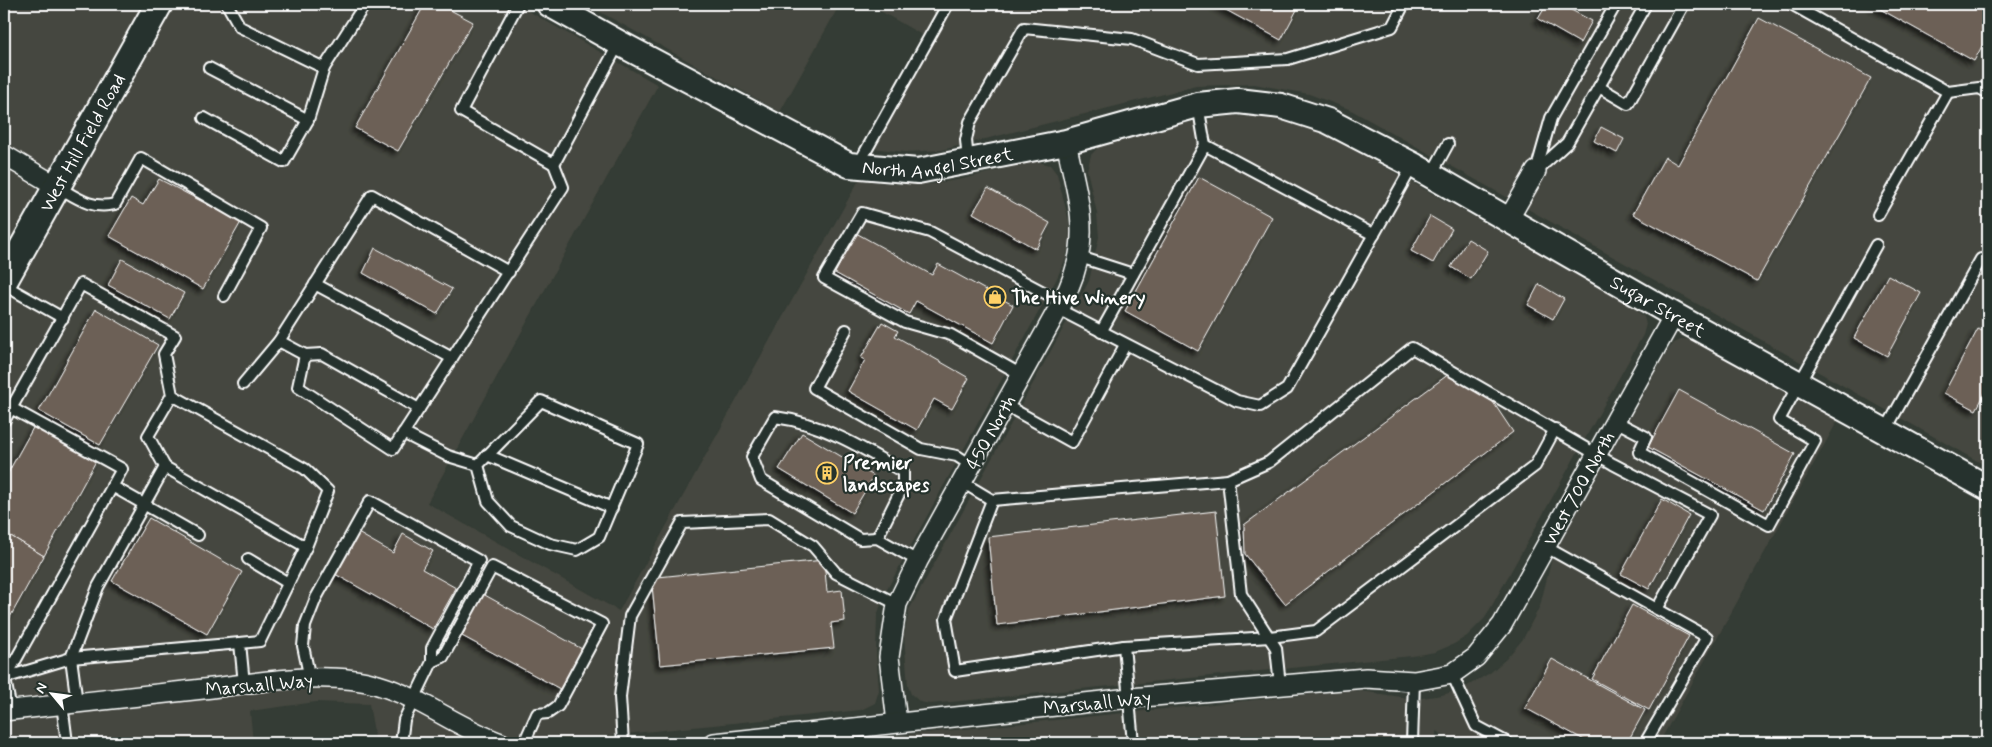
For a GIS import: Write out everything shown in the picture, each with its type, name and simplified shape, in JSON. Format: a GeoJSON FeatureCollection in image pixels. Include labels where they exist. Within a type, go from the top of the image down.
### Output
{"type":"FeatureCollection","features":[{"type":"Feature","properties":{"kind":"main road","name":"West Hill Field Road"},"geometry":{"type":"LineString","coordinates":[[4,281],[159,4]]}},
{"type":"Feature","properties":{"kind":"street","name":"North Angel Street"},"geometry":{"type":"LineString","coordinates":[[549,4],[619,44],[849,164],[918,171],[1066,142],[1198,105],[1238,101],[1280,106],[1328,121]]}},
{"type":"Feature","properties":{"kind":"street","name":"Sugar Street"},"geometry":{"type":"LineString","coordinates":[[1328,121],[1988,488]]}},
{"type":"Feature","properties":{"kind":"street","name":"450 North"},"geometry":{"type":"LineString","coordinates":[[897,722],[889,657],[897,604],[918,561],[1073,282],[1080,257],[1082,222],[1066,142]]}},
{"type":"Feature","properties":{"kind":"street"},"geometry":{"type":"LineString","coordinates":[[4,156],[58,187]]}},
{"type":"Feature","properties":{"kind":"street"},"geometry":{"type":"LineString","coordinates":[[1508,220],[1536,171]]}},
{"type":"Feature","properties":{"kind":"street","name":"West 700 North"},"geometry":{"type":"LineString","coordinates":[[1476,657],[1502,625],[1674,314]]}},
{"type":"Feature","properties":{"kind":"street","name":"Marshall Way"},"geometry":{"type":"LineString","coordinates":[[714,743],[782,740],[897,722],[1130,698],[1366,678],[1414,682],[1452,674],[1476,657]]}},
{"type":"Feature","properties":{"kind":"street","name":"Marshall Way"},"geometry":{"type":"LineString","coordinates":[[8,711],[244,684],[338,678],[378,684],[415,700],[478,735],[501,743]]}},
{"type":"Feature","properties":{"kind":"lane"},"geometry":{"type":"LineString","coordinates":[[227,4],[240,27],[324,68]]}},
{"type":"Feature","properties":{"kind":"lane"},"geometry":{"type":"LineString","coordinates":[[204,118],[284,162],[308,120],[324,68],[365,4]]}},
{"type":"Feature","properties":{"kind":"lane"},"geometry":{"type":"LineString","coordinates":[[305,355],[298,387],[393,449],[563,187],[554,164],[461,111],[518,4]]}},
{"type":"Feature","properties":{"kind":"lane"},"geometry":{"type":"LineString","coordinates":[[858,165],[948,4]]}},
{"type":"Feature","properties":{"kind":"lane"},"geometry":{"type":"LineString","coordinates":[[968,161],[966,140],[970,122],[1024,28],[1132,39],[1198,64],[1288,59],[1392,27],[1404,4]]}},
{"type":"Feature","properties":{"kind":"lane"},"geometry":{"type":"LineString","coordinates":[[1536,171],[1551,118],[1616,4]]}},
{"type":"Feature","properties":{"kind":"lane"},"geometry":{"type":"LineString","coordinates":[[1536,171],[1567,143],[1646,4]]}},
{"type":"Feature","properties":{"kind":"lane"},"geometry":{"type":"LineString","coordinates":[[1599,87],[1628,104],[1684,4]]}},
{"type":"Feature","properties":{"kind":"lane"},"geometry":{"type":"LineString","coordinates":[[1791,4],[1948,92],[1979,88],[1988,93]]}},
{"type":"Feature","properties":{"kind":"lane"},"geometry":{"type":"LineString","coordinates":[[554,164],[619,44]]}},
{"type":"Feature","properties":{"kind":"lane"},"geometry":{"type":"LineString","coordinates":[[210,68],[308,120]]}},
{"type":"Feature","properties":{"kind":"lane"},"geometry":{"type":"LineString","coordinates":[[1878,215],[1948,92]]}},
{"type":"Feature","properties":{"kind":"lane"},"geometry":{"type":"LineString","coordinates":[[1101,332],[1205,145],[1198,105]]}},
{"type":"Feature","properties":{"kind":"lane"},"geometry":{"type":"LineString","coordinates":[[1022,375],[951,335],[905,322],[824,278],[862,213],[930,232],[1125,345],[1237,401],[1260,406],[1287,389],[1374,235],[1421,171],[1448,144]]}},
{"type":"Feature","properties":{"kind":"lane"},"geometry":{"type":"LineString","coordinates":[[1205,145],[1374,235]]}},
{"type":"Feature","properties":{"kind":"lane"},"geometry":{"type":"LineString","coordinates":[[58,187],[86,203],[102,207],[115,204],[141,158],[262,228],[224,296]]}},
{"type":"Feature","properties":{"kind":"lane"},"geometry":{"type":"LineString","coordinates":[[243,384],[279,341],[372,195],[508,272]]}},
{"type":"Feature","properties":{"kind":"lane"},"geometry":{"type":"LineString","coordinates":[[1615,421],[1646,437],[1639,452],[1769,524],[1815,441],[1779,420],[1876,245]]}},
{"type":"Feature","properties":{"kind":"lane"},"geometry":{"type":"LineString","coordinates":[[1080,257],[1133,274]]}},
{"type":"Feature","properties":{"kind":"lane"},"geometry":{"type":"LineString","coordinates":[[1885,431],[1981,259]]}},
{"type":"Feature","properties":{"kind":"lane"},"geometry":{"type":"LineString","coordinates":[[4,421],[82,284],[175,336],[164,354],[172,395],[148,436],[165,467],[306,547]]}},
{"type":"Feature","properties":{"kind":"lane"},"geometry":{"type":"LineString","coordinates":[[315,284],[452,358]]}},
{"type":"Feature","properties":{"kind":"lane"},"geometry":{"type":"LineString","coordinates":[[4,285],[63,318]]}},
{"type":"Feature","properties":{"kind":"lane"},"geometry":{"type":"LineString","coordinates":[[846,330],[814,388],[921,449],[957,456],[971,465]]}},
{"type":"Feature","properties":{"kind":"lane"},"geometry":{"type":"LineString","coordinates":[[279,341],[305,355],[322,354],[419,409]]}},
{"type":"Feature","properties":{"kind":"lane"},"geometry":{"type":"LineString","coordinates":[[1005,405],[1072,442],[1125,345]]}},
{"type":"Feature","properties":{"kind":"lane"},"geometry":{"type":"LineString","coordinates":[[962,482],[992,500],[1228,480],[1269,462],[1412,348],[1597,454],[1710,515],[1657,609]]}},
{"type":"Feature","properties":{"kind":"lane"},"geometry":{"type":"LineString","coordinates":[[4,678],[71,658],[260,641],[306,547],[328,491],[305,470],[172,395]]}},
{"type":"Feature","properties":{"kind":"lane"},"geometry":{"type":"LineString","coordinates":[[541,402],[638,444],[599,537],[577,550],[550,544],[511,526],[488,500],[478,465],[541,402]]}},
{"type":"Feature","properties":{"kind":"lane"},"geometry":{"type":"LineString","coordinates":[[8,711],[4,678],[122,469],[11,408]]}},
{"type":"Feature","properties":{"kind":"lane"},"geometry":{"type":"LineString","coordinates":[[877,538],[903,486],[903,472],[845,438],[829,434],[796,420],[775,417],[752,457],[761,480],[860,539],[877,538],[918,561]]}},
{"type":"Feature","properties":{"kind":"lane"},"geometry":{"type":"LineString","coordinates":[[992,500],[946,619],[955,671],[1124,646],[1270,637],[1316,631],[1535,466],[1555,429]]}},
{"type":"Feature","properties":{"kind":"lane"},"geometry":{"type":"LineString","coordinates":[[403,433],[448,456],[478,465]]}},
{"type":"Feature","properties":{"kind":"lane"},"geometry":{"type":"LineString","coordinates":[[487,455],[612,508]]}},
{"type":"Feature","properties":{"kind":"lane"},"geometry":{"type":"LineString","coordinates":[[67,743],[71,658],[98,587],[165,467]]}},
{"type":"Feature","properties":{"kind":"lane"},"geometry":{"type":"LineString","coordinates":[[1228,480],[1241,594],[1276,648],[1280,685]]}},
{"type":"Feature","properties":{"kind":"lane"},"geometry":{"type":"LineString","coordinates":[[112,486],[198,535]]}},
{"type":"Feature","properties":{"kind":"lane"},"geometry":{"type":"LineString","coordinates":[[310,679],[303,646],[305,626],[316,598],[370,501],[479,561],[432,648],[432,662],[404,720],[401,743]]}},
{"type":"Feature","properties":{"kind":"lane"},"geometry":{"type":"LineString","coordinates":[[623,743],[620,697],[630,616],[682,524],[769,519],[813,546],[836,573],[897,604]]}},
{"type":"Feature","properties":{"kind":"lane"},"geometry":{"type":"LineString","coordinates":[[1546,547],[1708,637],[1645,743]]}},
{"type":"Feature","properties":{"kind":"lane"},"geometry":{"type":"LineString","coordinates":[[248,560],[288,583]]}},
{"type":"Feature","properties":{"kind":"lane"},"geometry":{"type":"LineString","coordinates":[[432,662],[442,657],[492,567],[602,624],[558,706],[548,713],[537,714],[524,743]]}},
{"type":"Feature","properties":{"kind":"lane"},"geometry":{"type":"LineString","coordinates":[[240,643],[244,684]]}},
{"type":"Feature","properties":{"kind":"lane"},"geometry":{"type":"LineString","coordinates":[[1124,646],[1133,743]]}},
{"type":"Feature","properties":{"kind":"lane"},"geometry":{"type":"LineString","coordinates":[[1452,674],[1476,726],[1508,743]]}},
{"type":"Feature","properties":{"kind":"lane"},"geometry":{"type":"LineString","coordinates":[[1412,743],[1414,682]]}},
{"type":"Feature","properties":{"kind":"shaded area"},"geometry":{"type":"Polygon","coordinates":[[[4,4],[516,4],[658,85],[427,503],[619,611],[859,180],[898,184],[932,184],[963,179],[1035,161],[1050,165],[1057,174],[1069,221],[1070,239],[1066,258],[1056,280],[885,593],[877,616],[876,652],[879,690],[875,703],[861,710],[575,739],[546,737],[543,743],[376,743],[369,704],[316,702],[250,711],[253,743],[4,743],[4,4]]]}},
{"type":"Feature","properties":{"kind":"shaded area"},"geometry":{"type":"Polygon","coordinates":[[[586,4],[840,4],[780,112],[586,4]]]}},
{"type":"Feature","properties":{"kind":"shaded area"},"geometry":{"type":"Polygon","coordinates":[[[868,4],[1988,4],[1988,467],[1349,109],[1309,94],[1254,84],[1196,86],[942,150],[905,152],[863,147],[924,36],[868,4]]]}},
{"type":"Feature","properties":{"kind":"shaded area"},"geometry":{"type":"Polygon","coordinates":[[[1233,116],[1257,117],[1290,122],[1331,137],[1630,304],[1644,317],[1646,324],[1643,335],[1485,618],[1467,636],[1454,644],[1435,652],[1412,656],[930,704],[920,702],[911,694],[908,686],[904,636],[909,610],[1089,281],[1099,237],[1097,213],[1087,170],[1091,155],[1102,143],[1185,123],[1233,116]]]}},
{"type":"Feature","properties":{"kind":"shaded area"},"geometry":{"type":"Polygon","coordinates":[[[1683,339],[1697,341],[1838,420],[1659,743],[1457,743],[1436,731],[1436,743],[824,743],[1354,690],[1415,699],[1442,695],[1462,689],[1490,673],[1506,659],[1523,639],[1540,606],[1552,558],[1667,351],[1674,343],[1683,339]]]}},
{"type":"Feature","properties":{"kind":"building"},"geometry":{"type":"Polygon","coordinates":[[[425,4],[439,4],[473,22],[398,151],[355,128],[425,4]]]}},
{"type":"Feature","properties":{"kind":"building"},"geometry":{"type":"Polygon","coordinates":[[[1215,4],[1300,4],[1281,40],[1215,4]]]}},
{"type":"Feature","properties":{"kind":"building"},"geometry":{"type":"Polygon","coordinates":[[[1547,4],[1560,4],[1592,21],[1580,43],[1538,19],[1547,4]]]}},
{"type":"Feature","properties":{"kind":"building"},"geometry":{"type":"Polygon","coordinates":[[[1871,4],[1988,4],[1988,35],[1974,61],[1871,4]]]}},
{"type":"Feature","properties":{"kind":"building"},"geometry":{"type":"Polygon","coordinates":[[[1759,18],[1871,78],[1757,281],[1633,214],[1665,157],[1678,165],[1759,18]]]}},
{"type":"Feature","properties":{"kind":"building"},"geometry":{"type":"Polygon","coordinates":[[[1601,127],[1624,139],[1617,153],[1594,141],[1601,127]]]}},
{"type":"Feature","properties":{"kind":"building"},"geometry":{"type":"Polygon","coordinates":[[[1199,177],[1272,217],[1198,351],[1125,311],[1199,177]]]}},
{"type":"Feature","properties":{"kind":"building"},"geometry":{"type":"Polygon","coordinates":[[[159,179],[241,222],[203,289],[109,236],[131,198],[143,205],[159,179]]]}},
{"type":"Feature","properties":{"kind":"building"},"geometry":{"type":"Polygon","coordinates":[[[988,188],[1050,223],[1036,249],[973,213],[988,188]]]}},
{"type":"Feature","properties":{"kind":"building"},"geometry":{"type":"Polygon","coordinates":[[[1430,216],[1452,229],[1433,263],[1411,251],[1430,216]]]}},
{"type":"Feature","properties":{"kind":"building"},"geometry":{"type":"Polygon","coordinates":[[[856,233],[932,275],[938,264],[1013,305],[993,343],[916,301],[909,314],[835,273],[856,233]]]}},
{"type":"Feature","properties":{"kind":"building"},"geometry":{"type":"Polygon","coordinates":[[[1468,239],[1488,251],[1471,279],[1451,267],[1468,239]]]}},
{"type":"Feature","properties":{"kind":"building"},"geometry":{"type":"Polygon","coordinates":[[[375,248],[452,289],[437,314],[363,273],[375,248]]]}},
{"type":"Feature","properties":{"kind":"building"},"geometry":{"type":"Polygon","coordinates":[[[122,259],[184,293],[170,319],[108,285],[122,259]]]}},
{"type":"Feature","properties":{"kind":"building"},"geometry":{"type":"Polygon","coordinates":[[[1888,275],[1921,293],[1887,356],[1854,338],[1888,275]]]}},
{"type":"Feature","properties":{"kind":"building"},"geometry":{"type":"Polygon","coordinates":[[[1539,284],[1564,299],[1553,319],[1528,305],[1539,284]]]}},
{"type":"Feature","properties":{"kind":"building"},"geometry":{"type":"Polygon","coordinates":[[[96,309],[158,345],[100,445],[39,411],[96,309]]]}},
{"type":"Feature","properties":{"kind":"building"},"geometry":{"type":"Polygon","coordinates":[[[882,322],[898,331],[895,336],[969,378],[952,409],[934,399],[917,430],[848,391],[865,360],[861,358],[882,322]]]}},
{"type":"Feature","properties":{"kind":"building"},"geometry":{"type":"Polygon","coordinates":[[[1978,329],[1988,334],[1988,388],[1976,410],[1944,393],[1978,329]]]}},
{"type":"Feature","properties":{"kind":"building"},"geometry":{"type":"Polygon","coordinates":[[[1449,374],[1485,390],[1513,432],[1285,604],[1245,554],[1244,525],[1449,374]]]}},
{"type":"Feature","properties":{"kind":"building"},"geometry":{"type":"Polygon","coordinates":[[[1679,390],[1795,454],[1764,510],[1648,447],[1679,390]]]}},
{"type":"Feature","properties":{"kind":"building"},"geometry":{"type":"Polygon","coordinates":[[[34,426],[96,461],[44,556],[4,532],[4,480],[34,426]]]}},
{"type":"Feature","properties":{"kind":"building","name":"Premier landscapes"},"geometry":{"type":"Polygon","coordinates":[[[802,433],[874,476],[852,513],[779,469],[802,433]]]}},
{"type":"Feature","properties":{"kind":"building"},"geometry":{"type":"Polygon","coordinates":[[[1662,499],[1689,515],[1649,589],[1621,574],[1662,499]]]}},
{"type":"Feature","properties":{"kind":"building"},"geometry":{"type":"Polygon","coordinates":[[[1216,511],[1225,596],[997,625],[988,537],[1216,511]]]}},
{"type":"Feature","properties":{"kind":"building"},"geometry":{"type":"Polygon","coordinates":[[[149,518],[242,572],[207,634],[112,581],[149,518]]]}},
{"type":"Feature","properties":{"kind":"building"},"geometry":{"type":"Polygon","coordinates":[[[4,532],[44,556],[4,628],[4,532]]]}},
{"type":"Feature","properties":{"kind":"building"},"geometry":{"type":"Polygon","coordinates":[[[358,533],[393,553],[403,534],[433,551],[422,569],[456,588],[433,629],[335,574],[358,533]]]}},
{"type":"Feature","properties":{"kind":"building"},"geometry":{"type":"Polygon","coordinates":[[[824,560],[827,592],[842,590],[845,621],[831,623],[834,648],[660,665],[652,585],[658,577],[824,560]]]}},
{"type":"Feature","properties":{"kind":"building"},"geometry":{"type":"Polygon","coordinates":[[[483,594],[582,649],[560,689],[462,636],[483,594]]]}},
{"type":"Feature","properties":{"kind":"building"},"geometry":{"type":"Polygon","coordinates":[[[1632,605],[1689,636],[1649,710],[1592,679],[1632,605]]]}},
{"type":"Feature","properties":{"kind":"building"},"geometry":{"type":"Polygon","coordinates":[[[1552,659],[1645,710],[1627,743],[1590,743],[1525,708],[1552,659]]]}},
{"type":"Feature","properties":{"kind":"place","name":"The Hive Winery"},"geometry":{"type":"Point","coordinates":[995,297]}},
{"type":"Feature","properties":{"kind":"place","name":"Premier landscapes"},"geometry":{"type":"Point","coordinates":[827,473]}}]}
